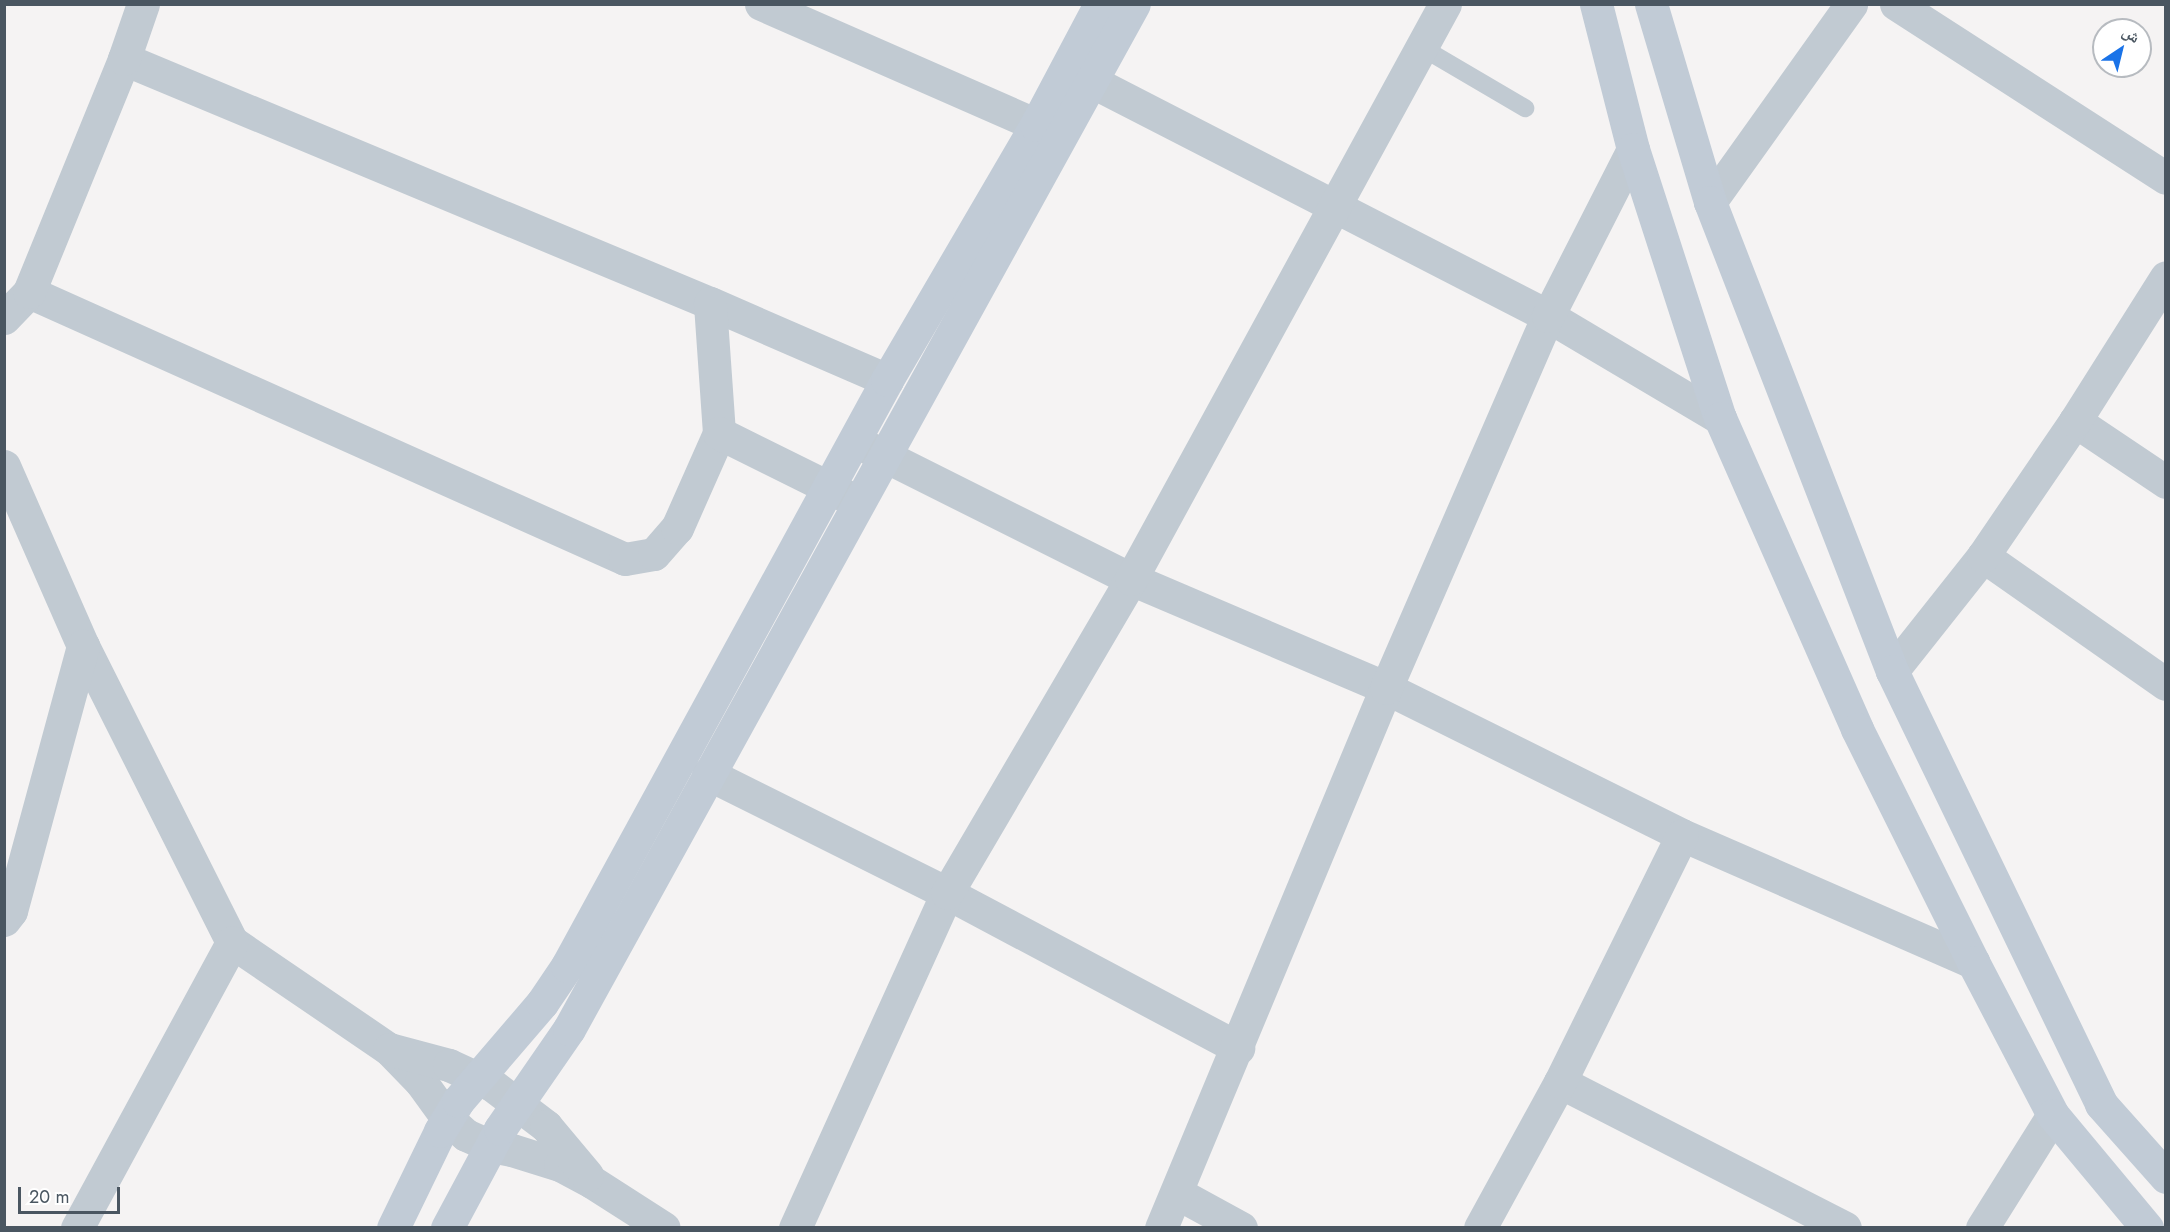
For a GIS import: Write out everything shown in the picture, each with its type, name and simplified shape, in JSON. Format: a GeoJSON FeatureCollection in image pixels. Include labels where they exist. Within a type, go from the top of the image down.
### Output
{"type":"FeatureCollection","features":[{"type":"Feature","properties":{"kind":"main road"},"geometry":{"type":"LineString","coordinates":[[393,1227],[447,1118],[477,1077],[542,1003],[567,966],[887,380],[1036,125],[1100,4]]}},
{"type":"Feature","properties":{"kind":"main road"},"geometry":{"type":"LineString","coordinates":[[447,1227],[491,1146],[568,1029],[1134,4]]}},
{"type":"Feature","properties":{"kind":"main road"},"geometry":{"type":"LineString","coordinates":[[1596,4],[1633,149],[1720,418],[1857,729],[1973,962],[2053,1115],[2147,1227]]}},
{"type":"Feature","properties":{"kind":"main road"},"geometry":{"type":"LineString","coordinates":[[1651,4],[1710,202],[1892,671],[2101,1104],[2166,1177]]}},
{"type":"Feature","properties":{"kind":"street"},"geometry":{"type":"LineString","coordinates":[[4,318],[29,292],[124,60],[143,4]]}},
{"type":"Feature","properties":{"kind":"street"},"geometry":{"type":"LineString","coordinates":[[760,4],[1036,125]]}},
{"type":"Feature","properties":{"kind":"street"},"geometry":{"type":"LineString","coordinates":[[795,1227],[947,893],[1131,579],[1445,4]]}},
{"type":"Feature","properties":{"kind":"street"},"geometry":{"type":"LineString","coordinates":[[1710,202],[1851,4]]}},
{"type":"Feature","properties":{"kind":"street"},"geometry":{"type":"LineString","coordinates":[[1896,4],[2166,178]]}},
{"type":"Feature","properties":{"kind":"street"},"geometry":{"type":"LineString","coordinates":[[124,60],[710,303],[887,380]]}},
{"type":"Feature","properties":{"kind":"street"},"geometry":{"type":"LineString","coordinates":[[1091,81],[1548,316],[1720,418]]}},
{"type":"Feature","properties":{"kind":"street"},"geometry":{"type":"LineString","coordinates":[[1161,1227],[1178,1193],[1386,688],[1548,316],[1633,149]]}},
{"type":"Feature","properties":{"kind":"street"},"geometry":{"type":"LineString","coordinates":[[1892,671],[1983,556],[2075,421],[2166,278]]}},
{"type":"Feature","properties":{"kind":"street"},"geometry":{"type":"LineString","coordinates":[[29,292],[625,559],[654,554],[677,528],[719,433],[710,303]]}},
{"type":"Feature","properties":{"kind":"street"},"geometry":{"type":"LineString","coordinates":[[2075,421],[2166,482]]}},
{"type":"Feature","properties":{"kind":"street"},"geometry":{"type":"LineString","coordinates":[[719,433],[858,502]]}},
{"type":"Feature","properties":{"kind":"street"},"geometry":{"type":"LineString","coordinates":[[854,441],[1131,579],[1386,688],[1682,835],[1973,962]]}},
{"type":"Feature","properties":{"kind":"street"},"geometry":{"type":"LineString","coordinates":[[4,466],[83,646],[232,942],[389,1049],[421,1082],[447,1118],[466,1135],[491,1146],[534,1156],[592,1182],[664,1227]]}},
{"type":"Feature","properties":{"kind":"street"},"geometry":{"type":"LineString","coordinates":[[1983,556],[2166,684]]}},
{"type":"Feature","properties":{"kind":"street"},"geometry":{"type":"LineString","coordinates":[[4,920],[11,911],[83,646]]}},
{"type":"Feature","properties":{"kind":"street"},"geometry":{"type":"LineString","coordinates":[[708,774],[947,893],[1238,1048]]}},
{"type":"Feature","properties":{"kind":"street"},"geometry":{"type":"LineString","coordinates":[[1480,1227],[1560,1082],[1682,835]]}},
{"type":"Feature","properties":{"kind":"street"},"geometry":{"type":"LineString","coordinates":[[77,1227],[232,942]]}},
{"type":"Feature","properties":{"kind":"street"},"geometry":{"type":"LineString","coordinates":[[389,1049],[449,1065],[477,1077],[518,1103],[546,1126],[592,1182]]}},
{"type":"Feature","properties":{"kind":"street"},"geometry":{"type":"LineString","coordinates":[[1560,1082],[1845,1227]]}},
{"type":"Feature","properties":{"kind":"street"},"geometry":{"type":"LineString","coordinates":[[1983,1227],[2053,1115]]}},
{"type":"Feature","properties":{"kind":"street"},"geometry":{"type":"LineString","coordinates":[[1178,1193],[1241,1227]]}},
{"type":"Feature","properties":{"kind":"lane"},"geometry":{"type":"LineString","coordinates":[[1421,47],[1525,108]]}}]}
